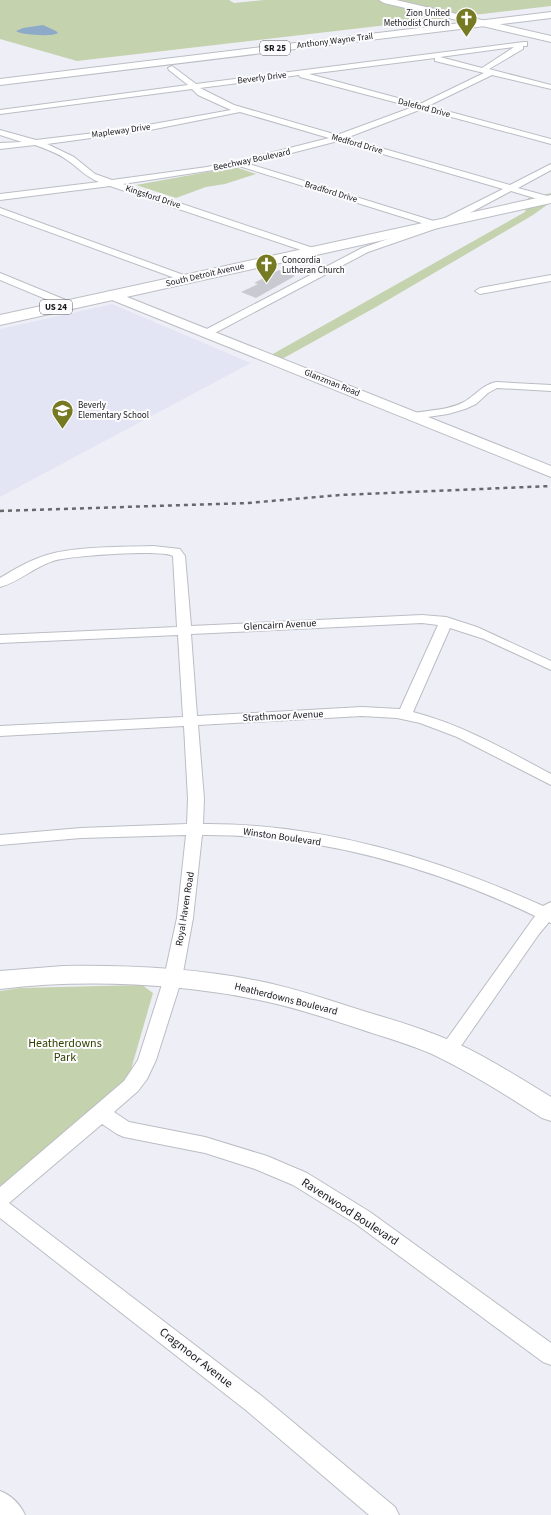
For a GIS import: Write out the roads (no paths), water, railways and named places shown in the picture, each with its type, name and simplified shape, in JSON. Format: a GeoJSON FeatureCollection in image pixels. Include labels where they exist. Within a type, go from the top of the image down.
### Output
{"type":"FeatureCollection","features":[{"type":"Feature","properties":{"kind":"main road","name":"Anthony Wayne Trail"},"geometry":{"type":"LineString","coordinates":[[0,75],[464,19],[551,10]]}},
{"type":"Feature","properties":{"kind":"main road"},"geometry":{"type":"LineString","coordinates":[[481,23],[489,19],[551,10]]}},
{"type":"Feature","properties":{"kind":"main road","name":"Anthony Wayne Trail"},"geometry":{"type":"LineString","coordinates":[[0,82],[551,15]]}},
{"type":"Feature","properties":{"kind":"main road"},"geometry":{"type":"LineString","coordinates":[[394,33],[456,23],[464,19]]}},
{"type":"Feature","properties":{"kind":"main road","name":"South Detroit Avenue"},"geometry":{"type":"LineString","coordinates":[[0,320],[550,200]]}},
{"type":"Feature","properties":{"kind":"street"},"geometry":{"type":"LineString","coordinates":[[384,0],[551,39]]}},
{"type":"Feature","properties":{"kind":"street","name":"Beechway Boulevard"},"geometry":{"type":"LineString","coordinates":[[0,196],[112,184],[166,176],[278,155],[338,138],[376,125],[455,91],[484,70],[537,36]]}},
{"type":"Feature","properties":{"kind":"street","name":"Beverly Drive"},"geometry":{"type":"LineString","coordinates":[[0,112],[524,44]]}},
{"type":"Feature","properties":{"kind":"street"},"geometry":{"type":"LineString","coordinates":[[429,57],[551,87]]}},
{"type":"Feature","properties":{"kind":"street","name":"Medford Drive"},"geometry":{"type":"LineString","coordinates":[[172,68],[194,87],[210,98],[240,110],[550,200]]}},
{"type":"Feature","properties":{"kind":"street","name":"Beechway Boulevard"},"geometry":{"type":"LineString","coordinates":[[466,75],[484,70]]}},
{"type":"Feature","properties":{"kind":"street","name":"Daleford Drive"},"geometry":{"type":"LineString","coordinates":[[296,74],[551,142]]}},
{"type":"Feature","properties":{"kind":"street","name":"Beechway Boulevard"},"geometry":{"type":"LineString","coordinates":[[0,189],[160,170],[228,158],[324,134],[417,98]]}},
{"type":"Feature","properties":{"kind":"street","name":"Mapleway Drive"},"geometry":{"type":"LineString","coordinates":[[0,146],[36,143],[163,125],[240,110]]}},
{"type":"Feature","properties":{"kind":"street","name":"Kingsford Drive"},"geometry":{"type":"LineString","coordinates":[[0,132],[53,149],[73,160],[87,173],[96,178],[313,251]]}},
{"type":"Feature","properties":{"kind":"street","name":"Bradford Drive"},"geometry":{"type":"LineString","coordinates":[[228,158],[240,163],[440,223]]}},
{"type":"Feature","properties":{"kind":"street"},"geometry":{"type":"LineString","coordinates":[[207,333],[362,252],[440,223],[551,167]]}},
{"type":"Feature","properties":{"kind":"street"},"geometry":{"type":"LineString","coordinates":[[0,211],[186,279]]}},
{"type":"Feature","properties":{"kind":"street"},"geometry":{"type":"LineString","coordinates":[[343,244],[362,252]]}},
{"type":"Feature","properties":{"kind":"street"},"geometry":{"type":"LineString","coordinates":[[0,276],[69,304]]}},
{"type":"Feature","properties":{"kind":"street"},"geometry":{"type":"LineString","coordinates":[[480,291],[551,278]]}},
{"type":"Feature","properties":{"kind":"street","name":"Glanzman Road"},"geometry":{"type":"LineString","coordinates":[[112,295],[551,472]]}},
{"type":"Feature","properties":{"kind":"street"},"geometry":{"type":"LineString","coordinates":[[414,416],[461,407],[472,401],[488,388],[496,385],[551,388]]}},
{"type":"Feature","properties":{"kind":"street","name":"Royal Haven Road"},"geometry":{"type":"LineString","coordinates":[[0,584],[30,566],[52,557],[68,554],[154,550],[175,552],[180,556],[196,791],[195,830],[185,918],[173,978],[147,1060],[140,1074],[131,1086],[0,1199]]}},
{"type":"Feature","properties":{"kind":"street","name":"Glencairn Avenue"},"geometry":{"type":"LineString","coordinates":[[0,639],[415,619],[446,621],[468,628],[551,666]]}},
{"type":"Feature","properties":{"kind":"street"},"geometry":{"type":"LineString","coordinates":[[405,715],[446,621]]}},
{"type":"Feature","properties":{"kind":"street","name":"Strathmoor Avenue"},"geometry":{"type":"LineString","coordinates":[[0,731],[335,713],[380,712],[405,715],[437,724],[467,737],[551,780]]}},
{"type":"Feature","properties":{"kind":"street","name":"Winston Boulevard"},"geometry":{"type":"LineString","coordinates":[[0,840],[108,831],[232,830],[266,833],[346,846],[404,860],[451,874],[549,913]]}},
{"type":"Feature","properties":{"kind":"street"},"geometry":{"type":"LineString","coordinates":[[448,1051],[549,913]]}},
{"type":"Feature","properties":{"kind":"street","name":"Heatherdowns Boulevard"},"geometry":{"type":"LineString","coordinates":[[0,980],[41,976],[90,974],[173,978],[245,988],[312,1004],[386,1027],[448,1051],[517,1089],[551,1110]]}},
{"type":"Feature","properties":{"kind":"street","name":"Ravenwood Boulevard"},"geometry":{"type":"LineString","coordinates":[[101,1113],[124,1129],[205,1146],[260,1162],[300,1179],[363,1218],[551,1355]]}},
{"type":"Feature","properties":{"kind":"street","name":"Cragmoor Avenue"},"geometry":{"type":"LineString","coordinates":[[0,1207],[254,1404],[387,1515]]}},
{"type":"Feature","properties":{"kind":"street"},"geometry":{"type":"LineString","coordinates":[[0,1502],[13,1515]]}},
{"type":"Feature","properties":{"kind":"water"},"geometry":{"type":"Polygon","coordinates":[[[43,25],[58,33],[50,35],[37,35],[24,34],[16,31],[23,28],[43,25]]]}},
{"type":"Feature","properties":{"kind":"railway"},"geometry":{"type":"LineString","coordinates":[[0,511],[248,503],[340,495],[551,486]]}},
{"type":"Feature","properties":{"kind":"place","name":"Zion United Methodist Church"},"geometry":{"type":"Point","coordinates":[466,38]}},
{"type":"Feature","properties":{"kind":"place","name":"Concordia Lutheran Church"},"geometry":{"type":"Point","coordinates":[266,284]}},
{"type":"Feature","properties":{"kind":"place","name":"Beverly Elementary School"},"geometry":{"type":"Point","coordinates":[63,430]}},
{"type":"Feature","properties":{"kind":"park label","name":"Heatherdowns Park"},"geometry":{"type":"Point","coordinates":[65,1050]}}]}
